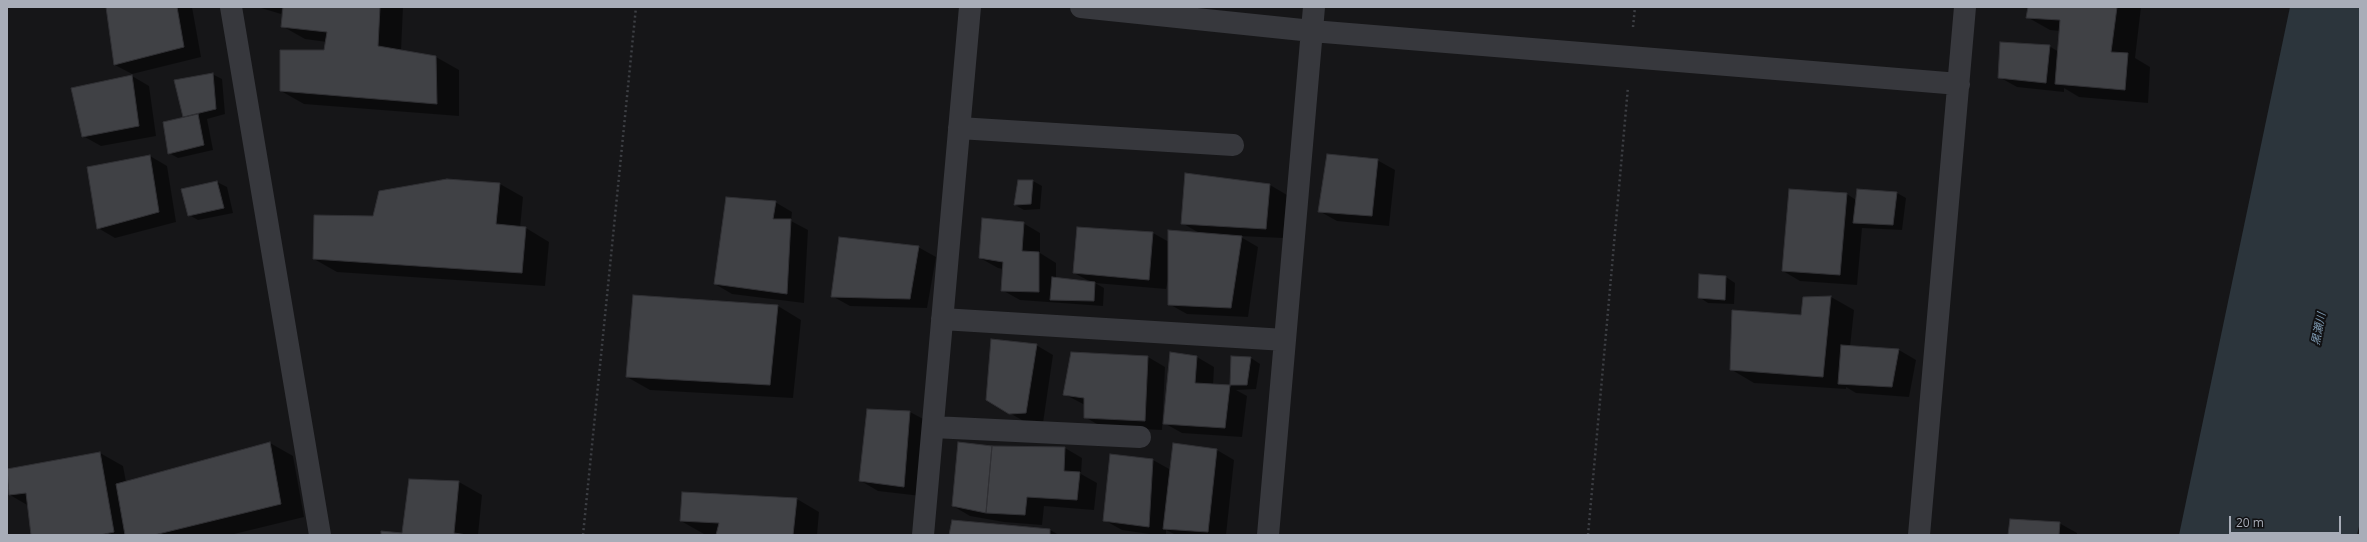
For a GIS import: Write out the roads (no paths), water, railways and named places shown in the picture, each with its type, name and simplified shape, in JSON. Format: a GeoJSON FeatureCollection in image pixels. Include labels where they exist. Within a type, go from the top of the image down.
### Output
{"type":"FeatureCollection","features":[{"type":"Feature","properties":{"kind":"street"},"geometry":{"type":"LineString","coordinates":[[231,7],[320,535]]}},
{"type":"Feature","properties":{"kind":"street"},"geometry":{"type":"LineString","coordinates":[[923,535],[970,7]]}},
{"type":"Feature","properties":{"kind":"street"},"geometry":{"type":"LineString","coordinates":[[1081,7],[1312,31],[1958,84]]}},
{"type":"Feature","properties":{"kind":"street"},"geometry":{"type":"LineString","coordinates":[[1268,535],[1314,7]]}},
{"type":"Feature","properties":{"kind":"street"},"geometry":{"type":"LineString","coordinates":[[1919,535],[1965,7]]}},
{"type":"Feature","properties":{"kind":"street"},"geometry":{"type":"LineString","coordinates":[[959,128],[1233,145]]}},
{"type":"Feature","properties":{"kind":"street"},"geometry":{"type":"LineString","coordinates":[[942,319],[1285,340]]}},
{"type":"Feature","properties":{"kind":"street"},"geometry":{"type":"LineString","coordinates":[[933,427],[1140,437]]}},
{"type":"Feature","properties":{"kind":"water","name":"黒瀬川"},"geometry":{"type":"Polygon","coordinates":[[[2290,7],[2360,7],[2360,522],[2357,535],[2179,535],[2290,7]]]}}]}
